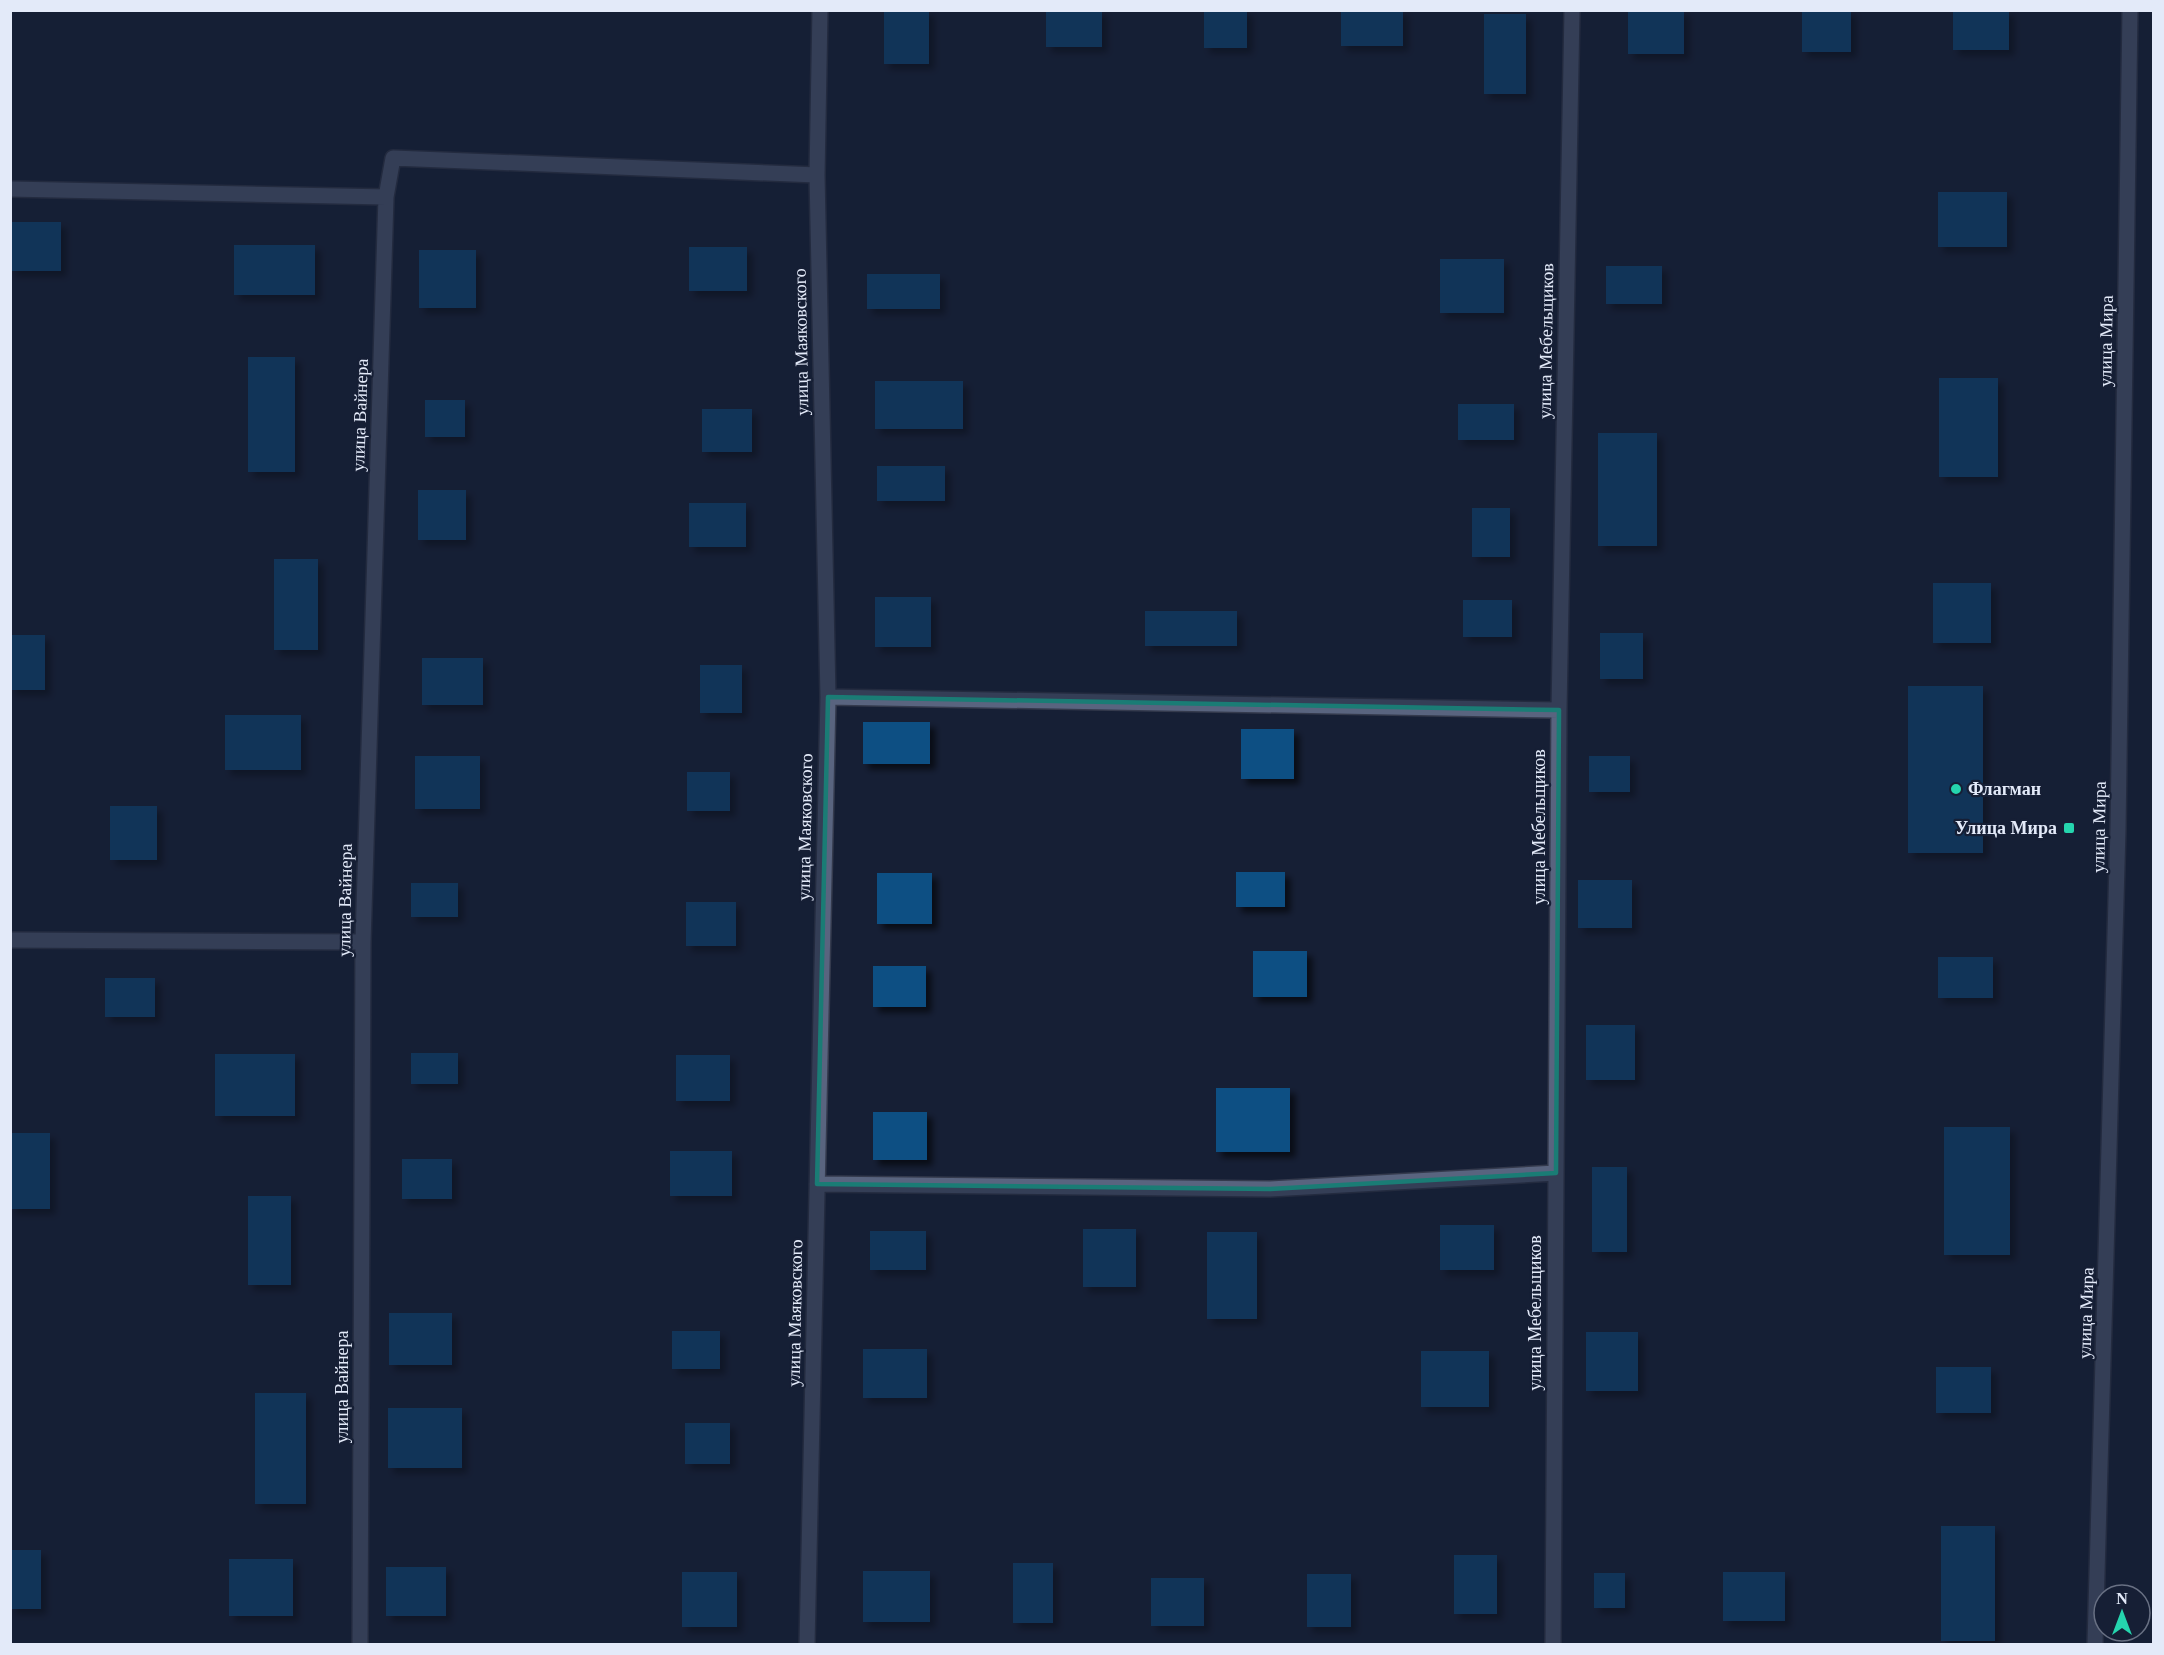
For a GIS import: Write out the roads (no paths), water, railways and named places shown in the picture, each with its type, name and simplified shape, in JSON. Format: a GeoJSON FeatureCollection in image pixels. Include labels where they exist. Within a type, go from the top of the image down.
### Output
{"type":"FeatureCollection","features":[{"type":"Feature","properties":{"kind":"street","name":"улица Маяковского"},"geometry":{"type":"LineString","coordinates":[[807,1644],[828,697],[817,175],[820,10]]}},
{"type":"Feature","properties":{"kind":"street","name":"улица Мебельщиков"},"geometry":{"type":"LineString","coordinates":[[1553,1644],[1559,710],[1572,10]]}},
{"type":"Feature","properties":{"kind":"street","name":"улица Мира"},"geometry":{"type":"LineString","coordinates":[[2095,1644],[2118,829],[2130,10]]}},
{"type":"Feature","properties":{"kind":"street","name":"улица Вайнера"},"geometry":{"type":"LineString","coordinates":[[360,1644],[363,942],[386,197],[393,158],[817,175]]}},
{"type":"Feature","properties":{"kind":"street"},"geometry":{"type":"LineString","coordinates":[[10,189],[386,197]]}},
{"type":"Feature","properties":{"kind":"street"},"geometry":{"type":"LineString","coordinates":[[828,697],[1559,710]]}},
{"type":"Feature","properties":{"kind":"street"},"geometry":{"type":"LineString","coordinates":[[10,940],[363,942]]}},
{"type":"Feature","properties":{"kind":"street"},"geometry":{"type":"LineString","coordinates":[[817,1184],[1270,1189],[1556,1173]]}},
{"type":"Feature","properties":{"kind":"place","name":"Флагман"},"geometry":{"type":"Point","coordinates":[1956,789]}},
{"type":"Feature","properties":{"kind":"place","name":"Улица Мира"},"geometry":{"type":"Point","coordinates":[2069,828]}}]}
